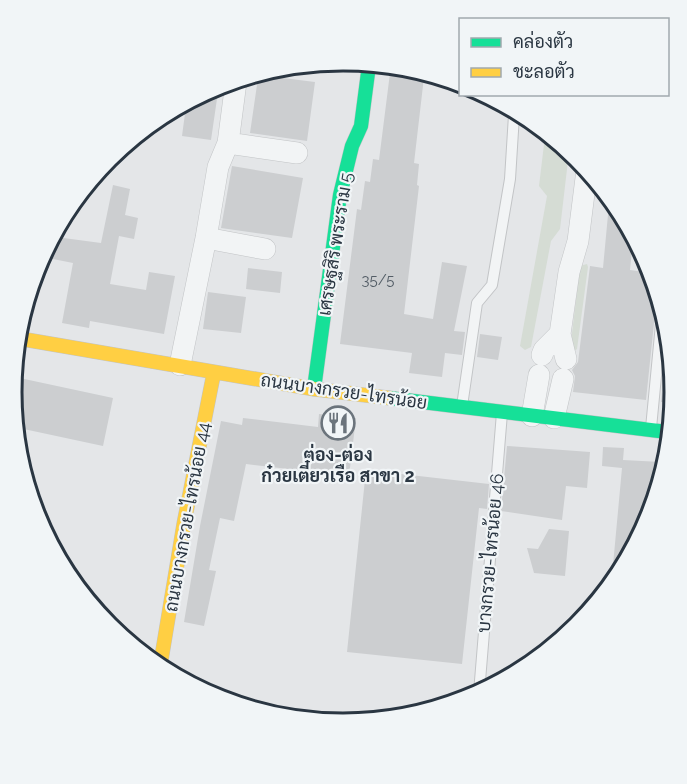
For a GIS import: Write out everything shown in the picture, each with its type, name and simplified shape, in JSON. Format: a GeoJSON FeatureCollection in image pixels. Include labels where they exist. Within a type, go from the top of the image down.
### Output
{"type":"FeatureCollection","features":[{"type":"Feature","properties":{"kind":"main road","name":"เศรษฐสิริ พระราม 5"},"geometry":{"type":"LineString","coordinates":[[314,389],[340,195],[352,146],[361,126],[368,72]]}},
{"type":"Feature","properties":{"kind":"main road","name":"ถนนบางกรวย-ไทรน้อย"},"geometry":{"type":"LineString","coordinates":[[27,340],[314,389],[662,431]]}},
{"type":"Feature","properties":{"kind":"main road","name":"ถนนบางกรวย-ไทรน้อย 44"},"geometry":{"type":"LineString","coordinates":[[162,657],[184,523],[214,372]]}},
{"type":"Feature","properties":{"kind":"street"},"geometry":{"type":"LineString","coordinates":[[180,365],[218,167],[228,143],[235,90]]}},
{"type":"Feature","properties":{"kind":"street"},"geometry":{"type":"LineString","coordinates":[[228,143],[297,153]]}},
{"type":"Feature","properties":{"kind":"street"},"geometry":{"type":"LineString","coordinates":[[554,418],[564,369],[560,334],[569,272],[578,241],[585,180]]}},
{"type":"Feature","properties":{"kind":"street"},"geometry":{"type":"LineString","coordinates":[[206,238],[265,249]]}},
{"type":"Feature","properties":{"kind":"street"},"geometry":{"type":"LineString","coordinates":[[532,416],[544,350],[560,334]]}},
{"type":"Feature","properties":{"kind":"lane"},"geometry":{"type":"LineString","coordinates":[[461,407],[477,303],[492,285],[510,179],[514,120]]}},
{"type":"Feature","properties":{"kind":"lane"},"geometry":{"type":"LineString","coordinates":[[651,430],[660,341]]}},
{"type":"Feature","properties":{"kind":"lane","name":"บางกรวย-ไทรน้อย 46"},"geometry":{"type":"LineString","coordinates":[[480,682],[502,413]]}},
{"type":"Feature","properties":{"kind":"shaded area"},"geometry":{"type":"Polygon","coordinates":[[[544,142],[568,163],[560,229],[551,241],[531,347],[525,350],[520,346],[547,196],[539,186],[544,142]]]}},
{"type":"Feature","properties":{"kind":"shaded area"},"geometry":{"type":"Polygon","coordinates":[[[587,264],[577,349],[573,352],[570,350],[580,266],[587,264]]]}},
{"type":"Feature","properties":{"kind":"building"},"geometry":{"type":"Polygon","coordinates":[[[390,75],[424,81],[414,163],[419,164],[417,185],[419,186],[404,314],[433,319],[442,262],[467,266],[454,331],[465,332],[462,355],[445,353],[442,377],[409,373],[412,353],[340,344],[357,209],[361,210],[365,181],[370,182],[373,159],[379,160],[390,75]]]}},
{"type":"Feature","properties":{"kind":"building"},"geometry":{"type":"Polygon","coordinates":[[[279,77],[315,82],[307,141],[250,133],[257,83],[279,77]]]}},
{"type":"Feature","properties":{"kind":"building"},"geometry":{"type":"Polygon","coordinates":[[[217,97],[211,140],[182,136],[185,113],[217,97]]]}},
{"type":"Feature","properties":{"kind":"building"},"geometry":{"type":"Polygon","coordinates":[[[232,166],[303,178],[292,238],[221,228],[232,166]]]}},
{"type":"Feature","properties":{"kind":"building"},"geometry":{"type":"Polygon","coordinates":[[[113,185],[130,189],[125,215],[138,218],[134,239],[119,236],[110,284],[146,290],[149,272],[175,276],[164,334],[90,321],[89,328],[62,323],[73,263],[52,259],[56,250],[62,238],[101,243],[113,185]]]}},
{"type":"Feature","properties":{"kind":"building"},"geometry":{"type":"Polygon","coordinates":[[[608,212],[632,252],[630,270],[641,272],[654,309],[656,319],[646,400],[573,392],[575,376],[572,370],[578,362],[590,266],[603,268],[608,212]]]}},
{"type":"Feature","properties":{"kind":"building"},"geometry":{"type":"Polygon","coordinates":[[[248,268],[282,272],[280,293],[246,289],[248,268]]]}},
{"type":"Feature","properties":{"kind":"building"},"geometry":{"type":"Polygon","coordinates":[[[208,292],[246,297],[241,333],[203,329],[208,292]]]}},
{"type":"Feature","properties":{"kind":"building"},"geometry":{"type":"Polygon","coordinates":[[[480,334],[502,337],[498,360],[477,357],[480,334]]]}},
{"type":"Feature","properties":{"kind":"building"},"geometry":{"type":"Polygon","coordinates":[[[664,370],[664,402],[661,402],[664,370]]]}},
{"type":"Feature","properties":{"kind":"building"},"geometry":{"type":"Polygon","coordinates":[[[23,379],[113,398],[103,446],[25,429],[23,379]]]}},
{"type":"Feature","properties":{"kind":"building"},"geometry":{"type":"Polygon","coordinates":[[[319,414],[356,418],[349,476],[246,464],[234,521],[220,518],[209,570],[216,571],[204,626],[184,622],[221,421],[242,425],[243,418],[318,427],[319,414]]]}},
{"type":"Feature","properties":{"kind":"building"},"geometry":{"type":"Polygon","coordinates":[[[507,446],[590,452],[587,488],[566,486],[562,520],[501,511],[507,446]]]}},
{"type":"Feature","properties":{"kind":"building"},"geometry":{"type":"Polygon","coordinates":[[[603,447],[624,448],[623,460],[657,462],[640,515],[613,565],[622,468],[602,466],[603,447]]]}},
{"type":"Feature","properties":{"kind":"building"},"geometry":{"type":"Polygon","coordinates":[[[366,470],[489,484],[487,509],[479,508],[462,664],[347,652],[366,470]]]}},
{"type":"Feature","properties":{"kind":"building"},"geometry":{"type":"Polygon","coordinates":[[[549,529],[569,531],[565,576],[534,573],[527,548],[538,549],[549,529]]]}},
{"type":"Feature","properties":{"kind":"traffic: fast"},"geometry":{"type":"LineString","coordinates":[[314,389],[340,195],[352,146],[361,126],[368,72]]}},
{"type":"Feature","properties":{"kind":"traffic: fast"},"geometry":{"type":"LineString","coordinates":[[389,398],[662,431]]}},
{"type":"Feature","properties":{"kind":"traffic: slow"},"geometry":{"type":"LineString","coordinates":[[27,340],[314,389],[389,398]]}},
{"type":"Feature","properties":{"kind":"traffic: slow"},"geometry":{"type":"LineString","coordinates":[[162,657],[184,523],[214,372]]}},
{"type":"Feature","properties":{"kind":"place","name":"ต่อง-ต่อง ก๋วยเตี๋ยวเรือ สาขา 2"},"geometry":{"type":"Point","coordinates":[338,423]}}]}
